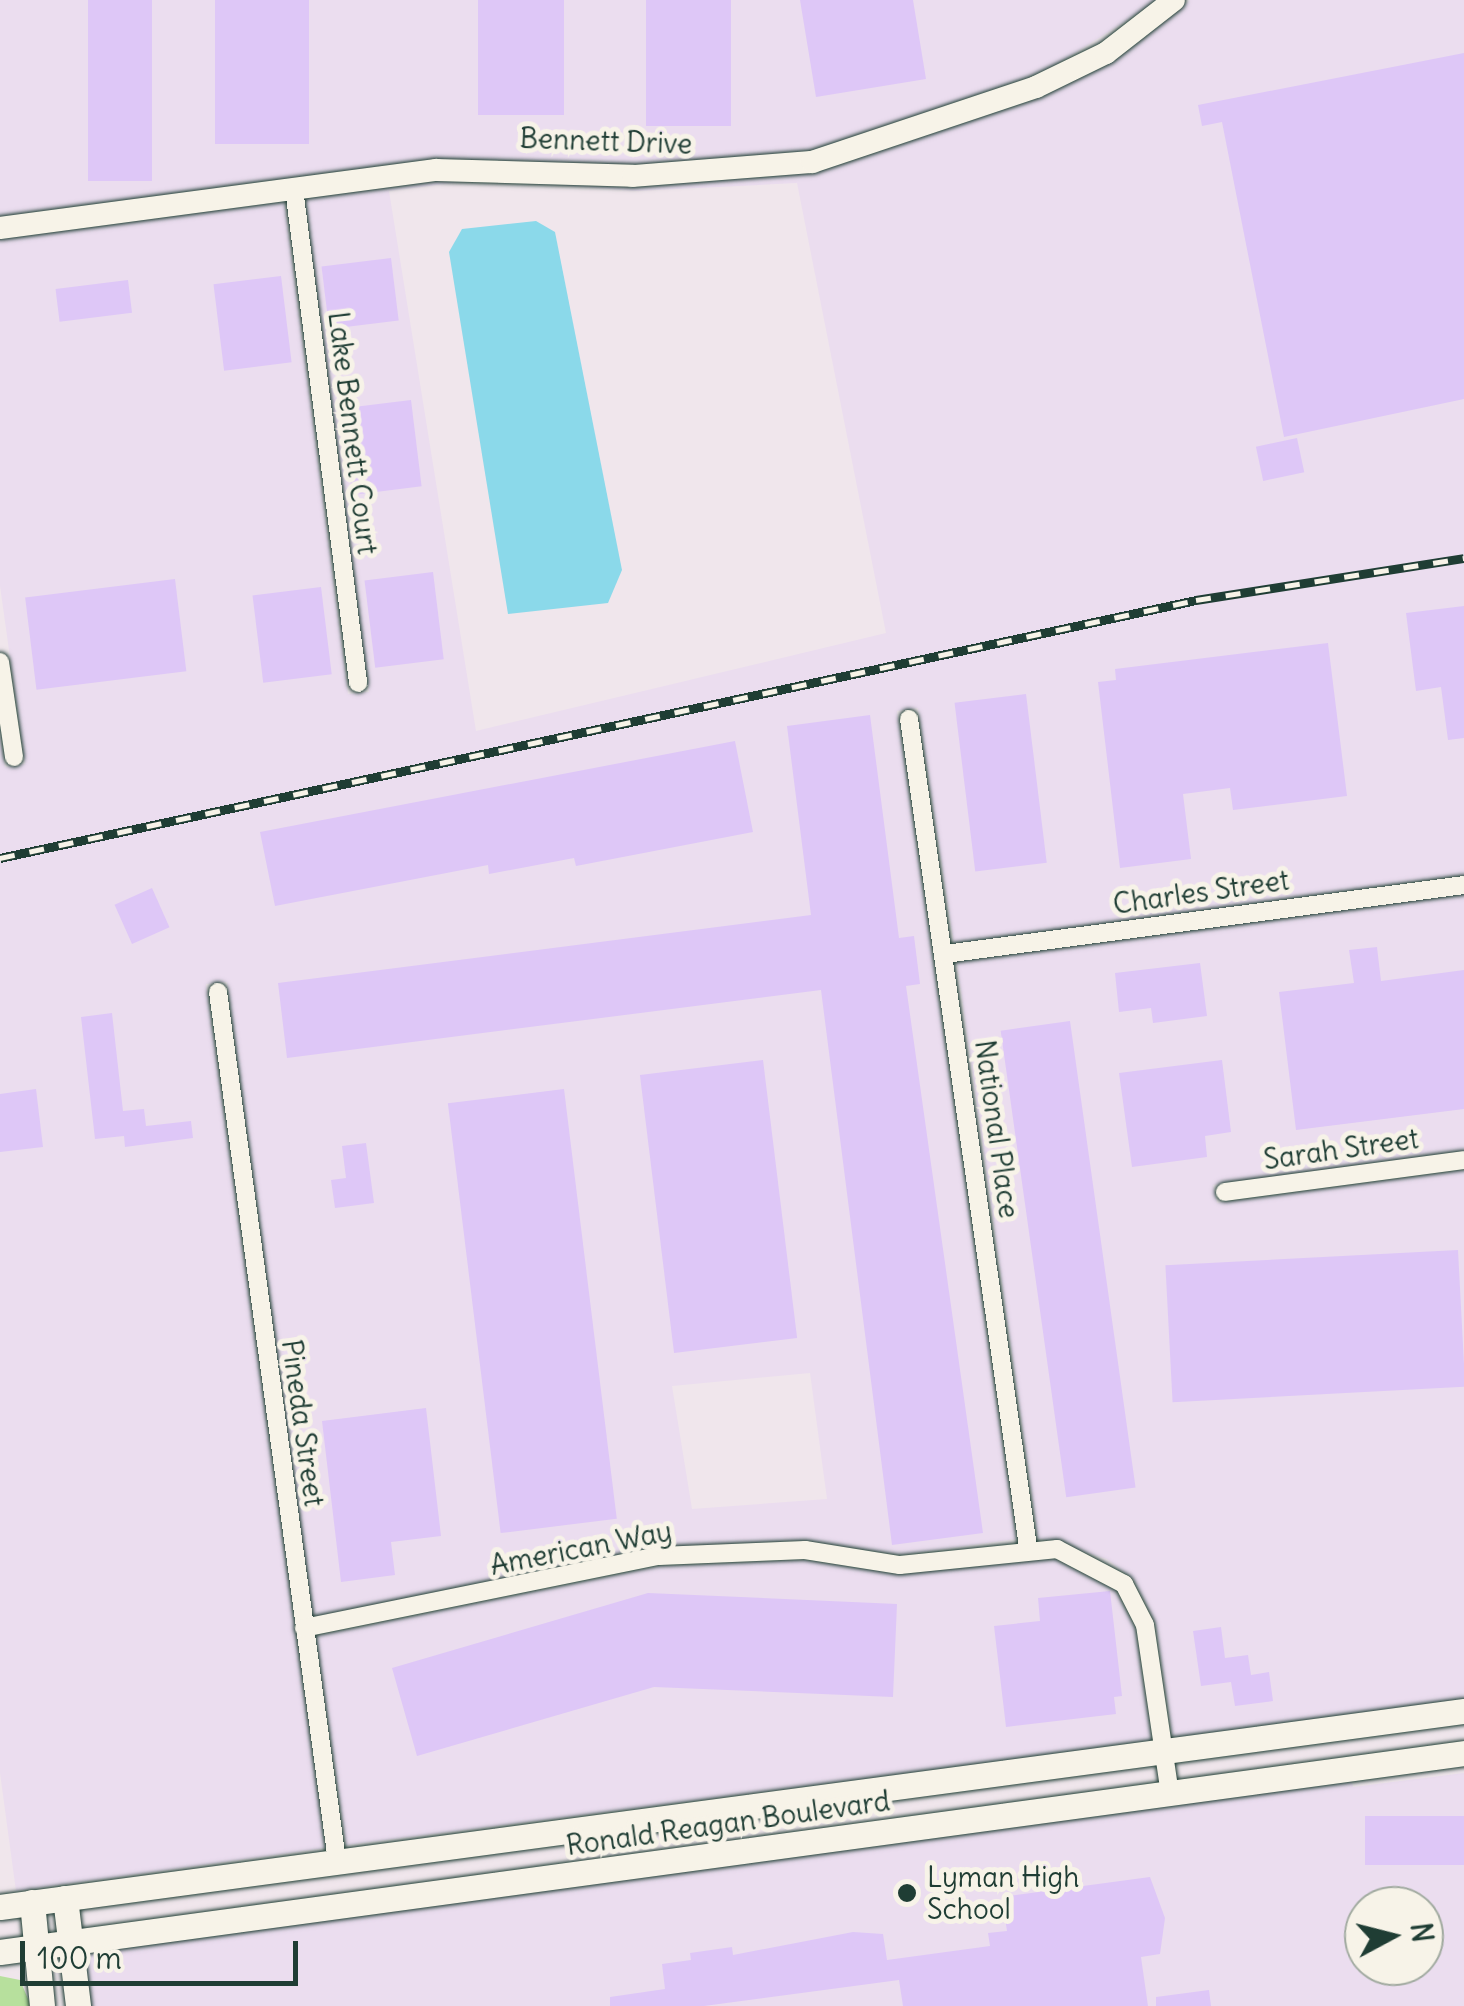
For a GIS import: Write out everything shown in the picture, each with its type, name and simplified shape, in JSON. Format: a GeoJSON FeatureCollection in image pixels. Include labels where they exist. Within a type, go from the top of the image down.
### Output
{"type":"FeatureCollection","features":[{"type":"Feature","properties":{"kind":"main road","name":"Ronald Reagan Boulevard"},"geometry":{"type":"LineString","coordinates":[[0,1906],[526,1840],[1464,1711]]}},
{"type":"Feature","properties":{"kind":"main road","name":"Ronald Reagan Boulevard"},"geometry":{"type":"LineString","coordinates":[[0,1952],[1464,1752]]}},
{"type":"Feature","properties":{"kind":"main road"},"geometry":{"type":"LineString","coordinates":[[526,1840],[530,1881]]}},
{"type":"Feature","properties":{"kind":"main road"},"geometry":{"type":"LineString","coordinates":[[65,1898],[78,2006]]}},
{"type":"Feature","properties":{"kind":"main road"},"geometry":{"type":"LineString","coordinates":[[32,1902],[42,2006]]}},
{"type":"Feature","properties":{"kind":"street","name":"Bennett Drive"},"geometry":{"type":"LineString","coordinates":[[0,228],[436,170],[633,176],[812,162],[1044,83],[1106,53],[1174,0]]}},
{"type":"Feature","properties":{"kind":"street","name":"Lake Bennett Court"},"geometry":{"type":"LineString","coordinates":[[294,189],[358,684]]}},
{"type":"Feature","properties":{"kind":"street"},"geometry":{"type":"LineString","coordinates":[[0,662],[14,756]]}},
{"type":"Feature","properties":{"kind":"street","name":"National Place"},"geometry":{"type":"LineString","coordinates":[[909,719],[1028,1547]]}},
{"type":"Feature","properties":{"kind":"street","name":"Charles Street"},"geometry":{"type":"LineString","coordinates":[[945,954],[1464,885]]}},
{"type":"Feature","properties":{"kind":"street","name":"Pineda Street"},"geometry":{"type":"LineString","coordinates":[[218,992],[337,1861]]}},
{"type":"Feature","properties":{"kind":"street","name":"Sarah Street"},"geometry":{"type":"LineString","coordinates":[[1225,1192],[1464,1160]]}},
{"type":"Feature","properties":{"kind":"street","name":"American Way"},"geometry":{"type":"LineString","coordinates":[[304,1628],[659,1556],[805,1550],[900,1565],[1028,1547],[1056,1549],[1124,1584],[1146,1625],[1170,1794]]}},
{"type":"Feature","properties":{"kind":"shaded area"},"geometry":{"type":"Polygon","coordinates":[[[0,0],[1159,0],[1040,75],[810,153],[634,167],[445,160],[0,218],[0,0]]]}},
{"type":"Feature","properties":{"kind":"shaded area"},"geometry":{"type":"Polygon","coordinates":[[[1190,0],[1464,0],[1464,875],[954,944],[918,708],[897,711],[1016,1539],[900,1555],[805,1541],[659,1547],[313,1617],[227,982],[206,984],[325,1848],[16,1891],[0,1773],[0,736],[5,767],[25,764],[0,586],[0,237],[284,200],[348,694],[369,692],[305,197],[437,179],[475,180],[389,191],[476,731],[886,633],[797,183],[636,191],[492,181],[633,186],[814,171],[1049,92],[1111,61],[1190,0]],[[810,1373],[672,1386],[692,1509],[827,1499],[810,1373]]]}},
{"type":"Feature","properties":{"kind":"shaded area"},"geometry":{"type":"Polygon","coordinates":[[[1464,894],[1464,1151],[1213,1185],[1217,1203],[1464,1170],[1464,1702],[1173,1740],[1156,1624],[1134,1580],[1107,1559],[1038,1538],[957,962],[1464,894]]]}},
{"type":"Feature","properties":{"kind":"shaded area"},"geometry":{"type":"Polygon","coordinates":[[[1028,1556],[1053,1558],[1115,1590],[1135,1628],[1152,1743],[346,1845],[316,1636],[660,1566],[804,1560],[902,1574],[1028,1556]]]}},
{"type":"Feature","properties":{"kind":"shaded area","name":"Lyman High School"},"geometry":{"type":"Polygon","coordinates":[[[1350,1769],[1353,1787],[1464,1773],[1464,2006],[78,2006],[71,1943],[1350,1769]]]}},
{"type":"Feature","properties":{"kind":"green space"},"geometry":{"type":"Polygon","coordinates":[[[0,1976],[20,1980],[31,2006],[0,2006],[0,1976]]]}},
{"type":"Feature","properties":{"kind":"water"},"geometry":{"type":"Polygon","coordinates":[[[536,221],[555,232],[622,570],[608,603],[508,614],[449,252],[462,229],[536,221]]]}},
{"type":"Feature","properties":{"kind":"building"},"geometry":{"type":"Polygon","coordinates":[[[88,0],[152,0],[152,181],[88,181],[88,0]]]}},
{"type":"Feature","properties":{"kind":"building"},"geometry":{"type":"Polygon","coordinates":[[[215,0],[309,0],[309,144],[215,144],[215,0]]]}},
{"type":"Feature","properties":{"kind":"building"},"geometry":{"type":"Polygon","coordinates":[[[478,0],[564,0],[564,115],[478,115],[478,0]]]}},
{"type":"Feature","properties":{"kind":"building"},"geometry":{"type":"Polygon","coordinates":[[[646,0],[731,0],[731,126],[646,126],[646,0]]]}},
{"type":"Feature","properties":{"kind":"building"},"geometry":{"type":"Polygon","coordinates":[[[800,0],[913,0],[926,79],[816,97],[800,0]]]}},
{"type":"Feature","properties":{"kind":"building"},"geometry":{"type":"Polygon","coordinates":[[[1464,53],[1464,399],[1284,437],[1222,122],[1202,126],[1198,105],[1464,53]]]}},
{"type":"Feature","properties":{"kind":"building"},"geometry":{"type":"Polygon","coordinates":[[[391,258],[399,321],[329,329],[322,267],[391,258]]]}},
{"type":"Feature","properties":{"kind":"building"},"geometry":{"type":"Polygon","coordinates":[[[281,276],[292,362],[224,371],[214,284],[281,276]]]}},
{"type":"Feature","properties":{"kind":"building"},"geometry":{"type":"Polygon","coordinates":[[[128,280],[132,313],[60,322],[56,289],[128,280]]]}},
{"type":"Feature","properties":{"kind":"building"},"geometry":{"type":"Polygon","coordinates":[[[411,400],[422,486],[352,495],[342,409],[411,400]]]}},
{"type":"Feature","properties":{"kind":"building"},"geometry":{"type":"Polygon","coordinates":[[[1297,438],[1304,472],[1263,481],[1256,447],[1297,438]]]}},
{"type":"Feature","properties":{"kind":"building"},"geometry":{"type":"Polygon","coordinates":[[[433,572],[444,659],[375,668],[365,580],[433,572]]]}},
{"type":"Feature","properties":{"kind":"building"},"geometry":{"type":"Polygon","coordinates":[[[175,579],[186,671],[36,690],[25,597],[175,579]]]}},
{"type":"Feature","properties":{"kind":"building"},"geometry":{"type":"Polygon","coordinates":[[[321,587],[332,674],[263,683],[253,595],[321,587]]]}},
{"type":"Feature","properties":{"kind":"building"},"geometry":{"type":"Polygon","coordinates":[[[1464,606],[1464,738],[1448,740],[1441,687],[1416,691],[1406,613],[1464,606]]]}},
{"type":"Feature","properties":{"kind":"building"},"geometry":{"type":"Polygon","coordinates":[[[1328,643],[1347,796],[1233,810],[1230,788],[1183,794],[1191,859],[1120,868],[1098,682],[1116,680],[1115,669],[1328,643]]]}},
{"type":"Feature","properties":{"kind":"building"},"geometry":{"type":"Polygon","coordinates":[[[1026,694],[1047,863],[975,872],[955,703],[1026,694]]]}},
{"type":"Feature","properties":{"kind":"building"},"geometry":{"type":"Polygon","coordinates":[[[870,715],[899,938],[914,936],[920,984],[906,986],[983,1533],[892,1545],[821,990],[287,1058],[278,983],[811,915],[787,726],[870,715]]]}},
{"type":"Feature","properties":{"kind":"building"},"geometry":{"type":"Polygon","coordinates":[[[735,741],[753,832],[576,866],[574,858],[489,874],[488,865],[275,906],[260,832],[735,741]]]}},
{"type":"Feature","properties":{"kind":"building"},"geometry":{"type":"Polygon","coordinates":[[[152,888],[169,927],[132,944],[115,905],[152,888]]]}},
{"type":"Feature","properties":{"kind":"building"},"geometry":{"type":"Polygon","coordinates":[[[1377,947],[1381,981],[1464,970],[1464,1109],[1296,1130],[1279,992],[1354,983],[1349,950],[1377,947]]]}},
{"type":"Feature","properties":{"kind":"building"},"geometry":{"type":"Polygon","coordinates":[[[1200,963],[1207,1016],[1153,1023],[1151,1008],[1119,1012],[1115,973],[1200,963]]]}},
{"type":"Feature","properties":{"kind":"building"},"geometry":{"type":"Polygon","coordinates":[[[112,1013],[123,1111],[144,1109],[146,1126],[191,1121],[193,1138],[125,1147],[124,1136],[95,1139],[81,1017],[112,1013]]]}},
{"type":"Feature","properties":{"kind":"building"},"geometry":{"type":"Polygon","coordinates":[[[1070,1021],[1136,1487],[1066,1497],[1001,1031],[1070,1021]]]}},
{"type":"Feature","properties":{"kind":"building"},"geometry":{"type":"Polygon","coordinates":[[[763,1060],[797,1338],[674,1353],[640,1075],[763,1060]]]}},
{"type":"Feature","properties":{"kind":"building"},"geometry":{"type":"Polygon","coordinates":[[[1222,1060],[1231,1132],[1205,1136],[1207,1157],[1132,1167],[1119,1073],[1222,1060]]]}},
{"type":"Feature","properties":{"kind":"building"},"geometry":{"type":"Polygon","coordinates":[[[36,1089],[43,1147],[0,1152],[0,1094],[36,1089]]]}},
{"type":"Feature","properties":{"kind":"building"},"geometry":{"type":"Polygon","coordinates":[[[564,1089],[617,1519],[501,1533],[448,1103],[564,1089]]]}},
{"type":"Feature","properties":{"kind":"building"},"geometry":{"type":"Polygon","coordinates":[[[366,1143],[374,1203],[335,1208],[331,1180],[346,1178],[342,1146],[366,1143]]]}},
{"type":"Feature","properties":{"kind":"building"},"geometry":{"type":"Polygon","coordinates":[[[1458,1250],[1464,1387],[1173,1402],[1165,1265],[1458,1250]]]}},
{"type":"Feature","properties":{"kind":"building"},"geometry":{"type":"Polygon","coordinates":[[[426,1408],[441,1536],[391,1542],[395,1575],[341,1582],[322,1421],[426,1408]]]}},
{"type":"Feature","properties":{"kind":"building"},"geometry":{"type":"Polygon","coordinates":[[[1110,1591],[1122,1696],[1114,1697],[1116,1714],[1006,1727],[994,1626],[1040,1621],[1038,1598],[1110,1591]]]}},
{"type":"Feature","properties":{"kind":"building"},"geometry":{"type":"Polygon","coordinates":[[[648,1593],[897,1604],[893,1697],[654,1687],[417,1756],[392,1668],[648,1593]]]}},
{"type":"Feature","properties":{"kind":"building"},"geometry":{"type":"Polygon","coordinates":[[[1221,1627],[1225,1658],[1248,1655],[1251,1675],[1269,1672],[1273,1701],[1235,1706],[1231,1682],[1201,1686],[1193,1631],[1221,1627]]]}},
{"type":"Feature","properties":{"kind":"building"},"geometry":{"type":"Polygon","coordinates":[[[1365,1816],[1464,1816],[1464,1865],[1365,1865],[1365,1816]]]}},
{"type":"Feature","properties":{"kind":"building"},"geometry":{"type":"Polygon","coordinates":[[[1150,1877],[1165,1918],[1160,1954],[1141,1957],[1148,2006],[903,2006],[899,1980],[704,2006],[610,2006],[610,1997],[665,1989],[662,1964],[691,1960],[690,1953],[732,1947],[733,1955],[853,1932],[883,1934],[887,1960],[990,1946],[988,1933],[1007,1931],[1002,1897],[1150,1877]]]}},
{"type":"Feature","properties":{"kind":"building"},"geometry":{"type":"Polygon","coordinates":[[[1209,1990],[1211,2006],[1156,2006],[1156,1997],[1209,1990]]]}},
{"type":"Feature","properties":{"kind":"railway"},"geometry":{"type":"LineString","coordinates":[[0,858],[1196,600],[1464,558]]}},
{"type":"Feature","properties":{"kind":"place","name":"Lyman High School"},"geometry":{"type":"Point","coordinates":[907,1893]}}]}
